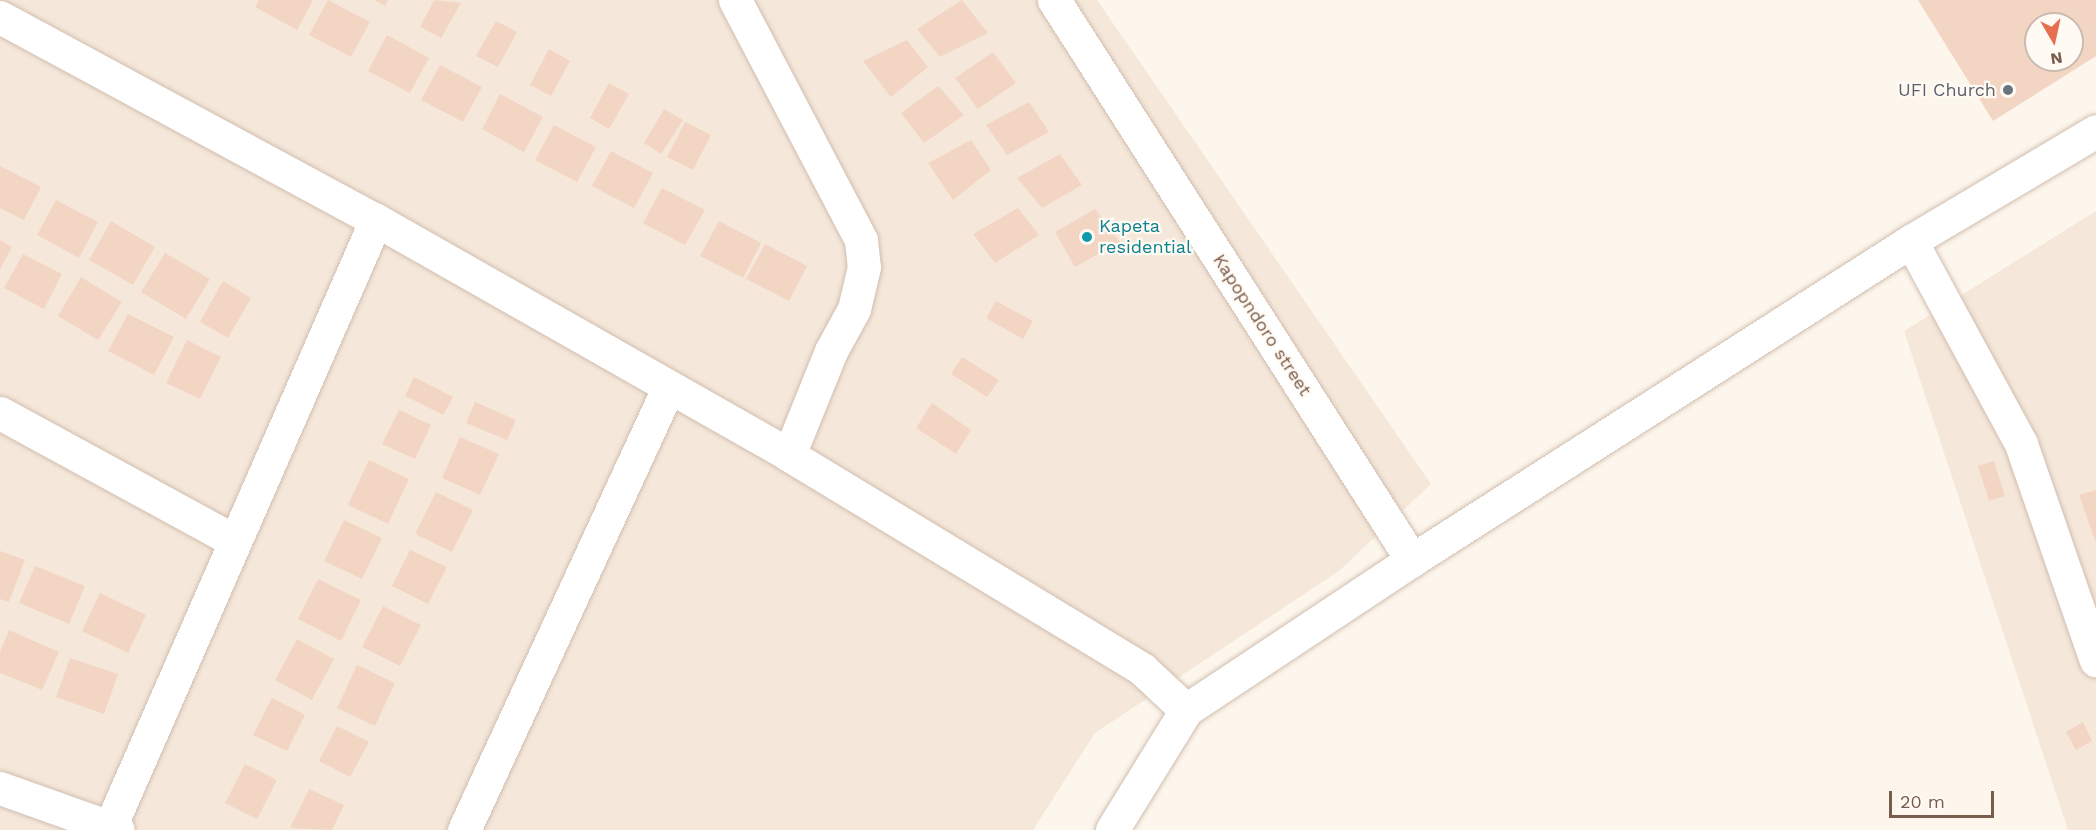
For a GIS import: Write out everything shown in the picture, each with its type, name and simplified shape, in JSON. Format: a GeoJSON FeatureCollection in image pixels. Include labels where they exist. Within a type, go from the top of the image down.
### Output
{"type":"FeatureCollection","features":[{"type":"Feature","properties":{"kind":"street"},"geometry":{"type":"LineString","coordinates":[[735,0],[861,240],[864,267],[854,309],[831,351],[789,455]]}},
{"type":"Feature","properties":{"kind":"street","name":"Kapopndoro street"},"geometry":{"type":"LineString","coordinates":[[1054,0],[1412,560]]}},
{"type":"Feature","properties":{"kind":"street"},"geometry":{"type":"LineString","coordinates":[[0,17],[376,220],[668,389],[789,455],[1142,669],[1186,710]]}},
{"type":"Feature","properties":{"kind":"street"},"geometry":{"type":"LineString","coordinates":[[1112,830],[1186,710],[1412,560],[1911,241],[2096,131]]}},
{"type":"Feature","properties":{"kind":"street"},"geometry":{"type":"LineString","coordinates":[[0,788],[114,828],[233,540],[376,220]]}},
{"type":"Feature","properties":{"kind":"street"},"geometry":{"type":"LineString","coordinates":[[1911,241],[2020,444],[2096,660]]}},
{"type":"Feature","properties":{"kind":"street"},"geometry":{"type":"LineString","coordinates":[[464,830],[668,389]]}},
{"type":"Feature","properties":{"kind":"street"},"geometry":{"type":"LineString","coordinates":[[0,413],[233,540]]}},
{"type":"Feature","properties":{"kind":"shaded area"},"geometry":{"type":"Polygon","coordinates":[[[0,0],[1097,0],[1431,484],[1339,571],[1095,733],[1033,830],[0,830],[0,0]]]}},
{"type":"Feature","properties":{"kind":"shaded area"},"geometry":{"type":"Polygon","coordinates":[[[2096,211],[2096,830],[2068,830],[1904,331],[2096,211]]]}},
{"type":"Feature","properties":{"kind":"building"},"geometry":{"type":"Polygon","coordinates":[[[259,0],[313,0],[297,30],[255,7],[259,0]]]}},
{"type":"Feature","properties":{"kind":"building"},"geometry":{"type":"Polygon","coordinates":[[[328,0],[370,22],[351,57],[309,35],[328,0]]]}},
{"type":"Feature","properties":{"kind":"building"},"geometry":{"type":"Polygon","coordinates":[[[374,0],[388,0],[385,6],[374,0]]]}},
{"type":"Feature","properties":{"kind":"building"},"geometry":{"type":"Polygon","coordinates":[[[434,0],[461,3],[441,38],[420,27],[434,0]]]}},
{"type":"Feature","properties":{"kind":"building"},"geometry":{"type":"Polygon","coordinates":[[[962,0],[988,33],[940,57],[917,29],[962,0]]]}},
{"type":"Feature","properties":{"kind":"building","name":"UFI Church"},"geometry":{"type":"Polygon","coordinates":[[[1918,0],[2096,0],[2096,56],[2084,64],[2084,12],[2024,12],[2024,72],[2071,72],[1993,121],[1918,0]]]}},
{"type":"Feature","properties":{"kind":"building"},"geometry":{"type":"Polygon","coordinates":[[[496,21],[517,32],[498,67],[476,56],[496,21]]]}},
{"type":"Feature","properties":{"kind":"building"},"geometry":{"type":"Polygon","coordinates":[[[387,35],[429,58],[410,93],[368,71],[387,35]]]}},
{"type":"Feature","properties":{"kind":"building"},"geometry":{"type":"Polygon","coordinates":[[[907,40],[928,67],[891,97],[863,61],[907,40]]]}},
{"type":"Feature","properties":{"kind":"building"},"geometry":{"type":"Polygon","coordinates":[[[549,49],[570,61],[551,96],[530,85],[549,49]]]}},
{"type":"Feature","properties":{"kind":"building"},"geometry":{"type":"Polygon","coordinates":[[[993,52],[1016,83],[978,109],[955,78],[993,52]]]}},
{"type":"Feature","properties":{"kind":"building"},"geometry":{"type":"Polygon","coordinates":[[[440,65],[482,87],[463,122],[421,100],[440,65]]]}},
{"type":"Feature","properties":{"kind":"building"},"geometry":{"type":"Polygon","coordinates":[[[609,83],[629,94],[609,129],[590,118],[609,83]]]}},
{"type":"Feature","properties":{"kind":"building"},"geometry":{"type":"Polygon","coordinates":[[[938,86],[964,115],[924,143],[901,113],[938,86]]]}},
{"type":"Feature","properties":{"kind":"building"},"geometry":{"type":"Polygon","coordinates":[[[500,94],[543,117],[524,152],[482,129],[500,94]]]}},
{"type":"Feature","properties":{"kind":"building"},"geometry":{"type":"Polygon","coordinates":[[[1029,102],[1049,132],[1007,155],[986,125],[1029,102]]]}},
{"type":"Feature","properties":{"kind":"building"},"geometry":{"type":"Polygon","coordinates":[[[664,109],[683,120],[661,154],[644,143],[664,109]]]}},
{"type":"Feature","properties":{"kind":"building"},"geometry":{"type":"Polygon","coordinates":[[[685,122],[711,135],[693,170],[667,157],[685,122]]]}},
{"type":"Feature","properties":{"kind":"building"},"geometry":{"type":"Polygon","coordinates":[[[554,125],[596,147],[577,182],[535,160],[554,125]]]}},
{"type":"Feature","properties":{"kind":"building"},"geometry":{"type":"Polygon","coordinates":[[[971,140],[991,170],[953,200],[928,163],[971,140]]]}},
{"type":"Feature","properties":{"kind":"building"},"geometry":{"type":"Polygon","coordinates":[[[611,151],[653,173],[634,208],[592,186],[611,151]]]}},
{"type":"Feature","properties":{"kind":"building"},"geometry":{"type":"Polygon","coordinates":[[[1060,154],[1082,185],[1042,208],[1017,178],[1060,154]]]}},
{"type":"Feature","properties":{"kind":"building"},"geometry":{"type":"Polygon","coordinates":[[[0,166],[41,187],[24,220],[0,208],[0,166]]]}},
{"type":"Feature","properties":{"kind":"building"},"geometry":{"type":"Polygon","coordinates":[[[662,188],[705,210],[685,245],[643,223],[662,188]]]}},
{"type":"Feature","properties":{"kind":"building"},"geometry":{"type":"Polygon","coordinates":[[[56,200],[98,222],[79,258],[37,235],[56,200]]]}},
{"type":"Feature","properties":{"kind":"building"},"geometry":{"type":"Polygon","coordinates":[[[1018,208],[1039,235],[995,263],[973,234],[1018,208]]]}},
{"type":"Feature","properties":{"kind":"building","name":"Kapeta residential"},"geometry":{"type":"Polygon","coordinates":[[[1095,209],[1120,242],[1075,267],[1055,232],[1095,209]]]}},
{"type":"Feature","properties":{"kind":"building"},"geometry":{"type":"Polygon","coordinates":[[[111,221],[155,247],[133,285],[89,260],[111,221]]]}},
{"type":"Feature","properties":{"kind":"building"},"geometry":{"type":"Polygon","coordinates":[[[719,221],[761,243],[743,278],[700,256],[719,221]]]}},
{"type":"Feature","properties":{"kind":"building"},"geometry":{"type":"Polygon","coordinates":[[[0,240],[12,247],[0,269],[0,240]]]}},
{"type":"Feature","properties":{"kind":"building"},"geometry":{"type":"Polygon","coordinates":[[[765,244],[807,266],[789,301],[746,279],[765,244]]]}},
{"type":"Feature","properties":{"kind":"building"},"geometry":{"type":"Polygon","coordinates":[[[165,253],[210,279],[186,319],[141,292],[165,253]]]}},
{"type":"Feature","properties":{"kind":"building"},"geometry":{"type":"Polygon","coordinates":[[[23,254],[62,274],[44,309],[4,288],[23,254]]]}},
{"type":"Feature","properties":{"kind":"building"},"geometry":{"type":"Polygon","coordinates":[[[81,277],[122,302],[98,340],[58,316],[81,277]]]}},
{"type":"Feature","properties":{"kind":"building"},"geometry":{"type":"Polygon","coordinates":[[[223,281],[251,298],[228,338],[200,322],[223,281]]]}},
{"type":"Feature","properties":{"kind":"building"},"geometry":{"type":"Polygon","coordinates":[[[996,301],[1033,321],[1023,339],[986,318],[996,301]]]}},
{"type":"Feature","properties":{"kind":"building"},"geometry":{"type":"Polygon","coordinates":[[[128,314],[174,337],[154,375],[108,351],[128,314]]]}},
{"type":"Feature","properties":{"kind":"building"},"geometry":{"type":"Polygon","coordinates":[[[187,340],[221,357],[200,399],[166,383],[187,340]]]}},
{"type":"Feature","properties":{"kind":"building"},"geometry":{"type":"Polygon","coordinates":[[[962,357],[999,380],[987,397],[951,374],[962,357]]]}},
{"type":"Feature","properties":{"kind":"building"},"geometry":{"type":"Polygon","coordinates":[[[414,377],[453,397],[443,415],[405,396],[414,377]]]}},
{"type":"Feature","properties":{"kind":"building"},"geometry":{"type":"Polygon","coordinates":[[[475,402],[516,420],[507,440],[466,423],[475,402]]]}},
{"type":"Feature","properties":{"kind":"building"},"geometry":{"type":"Polygon","coordinates":[[[932,403],[971,430],[956,454],[916,428],[932,403]]]}},
{"type":"Feature","properties":{"kind":"building"},"geometry":{"type":"Polygon","coordinates":[[[399,410],[431,425],[415,459],[382,444],[399,410]]]}},
{"type":"Feature","properties":{"kind":"building"},"geometry":{"type":"Polygon","coordinates":[[[460,437],[499,454],[480,495],[442,478],[460,437]]]}},
{"type":"Feature","properties":{"kind":"building"},"geometry":{"type":"Polygon","coordinates":[[[369,460],[409,479],[388,524],[348,505],[369,460]]]}},
{"type":"Feature","properties":{"kind":"building"},"geometry":{"type":"Polygon","coordinates":[[[1994,461],[2005,496],[1989,501],[1978,466],[1994,461]]]}},
{"type":"Feature","properties":{"kind":"building"},"geometry":{"type":"Polygon","coordinates":[[[2096,490],[2096,543],[2079,495],[2096,490]]]}},
{"type":"Feature","properties":{"kind":"building"},"geometry":{"type":"Polygon","coordinates":[[[436,492],[473,510],[452,552],[415,534],[436,492]]]}},
{"type":"Feature","properties":{"kind":"building"},"geometry":{"type":"Polygon","coordinates":[[[344,520],[382,538],[362,579],[324,561],[344,520]]]}},
{"type":"Feature","properties":{"kind":"building"},"geometry":{"type":"Polygon","coordinates":[[[410,550],[447,567],[428,604],[392,586],[410,550]]]}},
{"type":"Feature","properties":{"kind":"building"},"geometry":{"type":"Polygon","coordinates":[[[0,551],[25,560],[9,602],[0,599],[0,551]]]}},
{"type":"Feature","properties":{"kind":"building"},"geometry":{"type":"Polygon","coordinates":[[[35,566],[85,586],[69,624],[19,603],[35,566]]]}},
{"type":"Feature","properties":{"kind":"building"},"geometry":{"type":"Polygon","coordinates":[[[318,579],[361,600],[341,641],[298,619],[318,579]]]}},
{"type":"Feature","properties":{"kind":"building"},"geometry":{"type":"Polygon","coordinates":[[[100,593],[146,615],[128,653],[82,631],[100,593]]]}},
{"type":"Feature","properties":{"kind":"building"},"geometry":{"type":"Polygon","coordinates":[[[383,606],[421,625],[400,666],[362,647],[383,606]]]}},
{"type":"Feature","properties":{"kind":"building"},"geometry":{"type":"Polygon","coordinates":[[[9,630],[59,652],[42,690],[0,673],[0,652],[9,630]]]}},
{"type":"Feature","properties":{"kind":"building"},"geometry":{"type":"Polygon","coordinates":[[[297,639],[334,659],[312,700],[275,680],[297,639]]]}},
{"type":"Feature","properties":{"kind":"building"},"geometry":{"type":"Polygon","coordinates":[[[70,658],[118,674],[104,714],[56,697],[70,658]]]}},
{"type":"Feature","properties":{"kind":"building"},"geometry":{"type":"Polygon","coordinates":[[[357,665],[395,683],[375,726],[337,708],[357,665]]]}},
{"type":"Feature","properties":{"kind":"building"},"geometry":{"type":"Polygon","coordinates":[[[272,698],[305,715],[287,751],[253,735],[272,698]]]}},
{"type":"Feature","properties":{"kind":"building"},"geometry":{"type":"Polygon","coordinates":[[[2083,722],[2092,741],[2076,750],[2066,732],[2083,722]]]}},
{"type":"Feature","properties":{"kind":"building"},"geometry":{"type":"Polygon","coordinates":[[[337,726],[369,742],[350,777],[319,761],[337,726]]]}},
{"type":"Feature","properties":{"kind":"building"},"geometry":{"type":"Polygon","coordinates":[[[245,764],[277,780],[257,819],[225,803],[245,764]]]}},
{"type":"Feature","properties":{"kind":"building"},"geometry":{"type":"Polygon","coordinates":[[[309,789],[344,805],[332,830],[290,828],[309,789]]]}},
{"type":"Feature","properties":{"kind":"place","name":"UFI Church"},"geometry":{"type":"Point","coordinates":[2008,90]}},
{"type":"Feature","properties":{"kind":"place","name":"Kapeta residential"},"geometry":{"type":"Point","coordinates":[1087,237]}}]}
